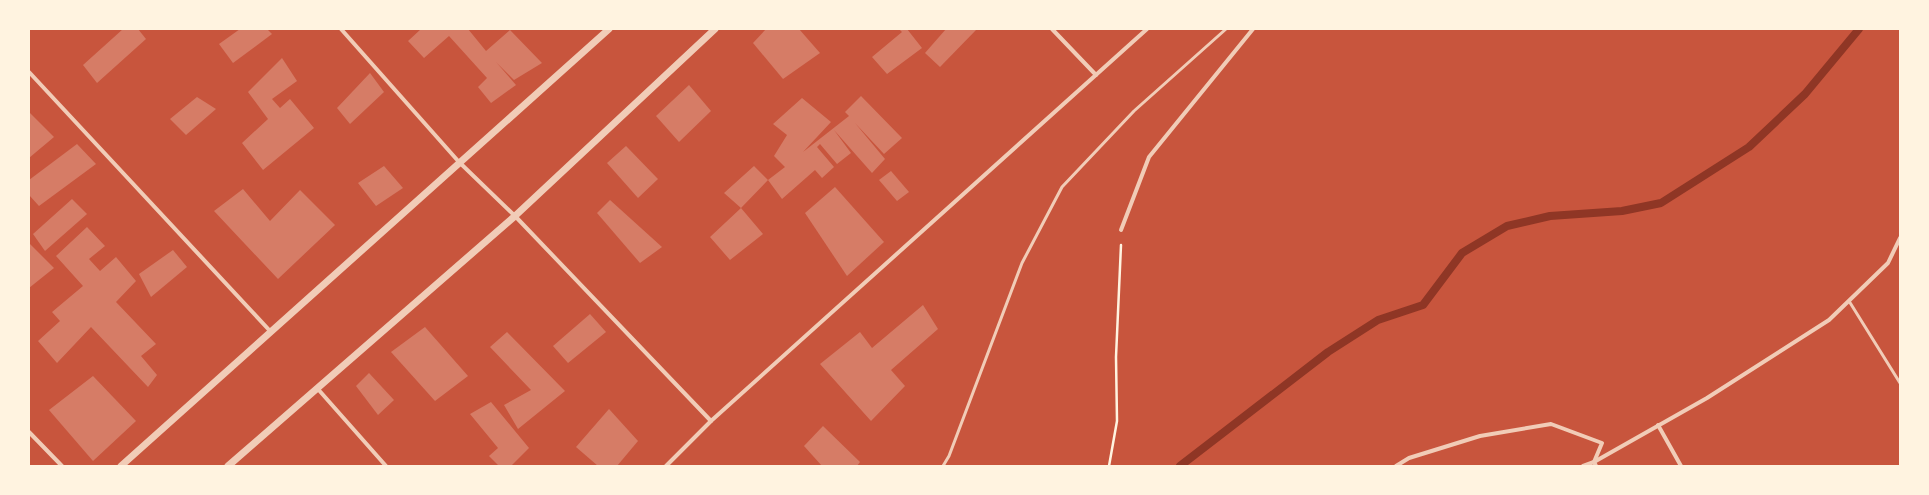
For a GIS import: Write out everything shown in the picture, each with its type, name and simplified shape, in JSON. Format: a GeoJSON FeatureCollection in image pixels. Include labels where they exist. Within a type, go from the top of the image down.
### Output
{"type":"FeatureCollection","features":[{"type":"Feature","properties":{"kind":"street"},"geometry":{"type":"LineString","coordinates":[[341,29],[459,162],[515,216],[711,421]]}},
{"type":"Feature","properties":{"kind":"street"},"geometry":{"type":"LineString","coordinates":[[121,466],[609,29]]}},
{"type":"Feature","properties":{"kind":"street"},"geometry":{"type":"LineString","coordinates":[[228,466],[515,216],[715,29]]}},
{"type":"Feature","properties":{"kind":"street"},"geometry":{"type":"LineString","coordinates":[[1052,29],[1096,75]]}},
{"type":"Feature","properties":{"kind":"street"},"geometry":{"type":"LineString","coordinates":[[666,466],[711,421],[1147,29]]}},
{"type":"Feature","properties":{"kind":"street"},"geometry":{"type":"LineString","coordinates":[[1122,230],[1149,157],[1253,29]]}},
{"type":"Feature","properties":{"kind":"street"},"geometry":{"type":"LineString","coordinates":[[29,72],[272,332]]}},
{"type":"Feature","properties":{"kind":"street"},"geometry":{"type":"LineString","coordinates":[[1583,466],[1595,464],[1658,425],[1707,398],[1829,320],[1888,263],[1900,238]]}},
{"type":"Feature","properties":{"kind":"street"},"geometry":{"type":"LineString","coordinates":[[317,388],[386,466]]}},
{"type":"Feature","properties":{"kind":"street"},"geometry":{"type":"LineString","coordinates":[[1396,466],[1409,458],[1480,436],[1552,424],[1602,443],[1595,464]]}},
{"type":"Feature","properties":{"kind":"street"},"geometry":{"type":"LineString","coordinates":[[1658,425],[1681,466]]}},
{"type":"Feature","properties":{"kind":"street"},"geometry":{"type":"LineString","coordinates":[[29,432],[62,466]]}},
{"type":"Feature","properties":{"kind":"lane"},"geometry":{"type":"LineString","coordinates":[[942,466],[949,456],[1022,263],[1062,187],[1134,111],[1226,29]]}},
{"type":"Feature","properties":{"kind":"lane"},"geometry":{"type":"LineString","coordinates":[[1849,301],[1900,383]]}},
{"type":"Feature","properties":{"kind":"path"},"geometry":{"type":"LineString","coordinates":[[1109,466],[1117,421],[1116,358],[1122,230]]}},
{"type":"Feature","properties":{"kind":"building"},"geometry":{"type":"Polygon","coordinates":[[[123,29],[138,29],[146,39],[97,83],[83,65],[123,29]]]}},
{"type":"Feature","properties":{"kind":"building"},"geometry":{"type":"Polygon","coordinates":[[[240,29],[267,29],[272,34],[233,63],[219,44],[240,29]]]}},
{"type":"Feature","properties":{"kind":"building"},"geometry":{"type":"Polygon","coordinates":[[[421,29],[468,29],[486,51],[510,30],[542,63],[514,80],[496,62],[516,85],[491,103],[478,87],[487,78],[449,36],[424,58],[408,41],[421,29]]]}},
{"type":"Feature","properties":{"kind":"building"},"geometry":{"type":"Polygon","coordinates":[[[766,29],[799,29],[820,53],[783,79],[753,43],[766,29]]]}},
{"type":"Feature","properties":{"kind":"building"},"geometry":{"type":"Polygon","coordinates":[[[899,29],[907,29],[922,48],[887,74],[872,57],[902,32],[899,29]]]}},
{"type":"Feature","properties":{"kind":"building"},"geometry":{"type":"Polygon","coordinates":[[[946,29],[977,29],[940,67],[925,53],[946,29]]]}},
{"type":"Feature","properties":{"kind":"building"},"geometry":{"type":"Polygon","coordinates":[[[282,58],[297,81],[272,99],[280,108],[290,99],[314,128],[263,170],[242,143],[268,119],[248,92],[282,58]]]}},
{"type":"Feature","properties":{"kind":"building"},"geometry":{"type":"Polygon","coordinates":[[[370,73],[384,92],[350,124],[337,108],[370,73]]]}},
{"type":"Feature","properties":{"kind":"building"},"geometry":{"type":"Polygon","coordinates":[[[689,85],[711,111],[679,142],[656,116],[689,85]]]}},
{"type":"Feature","properties":{"kind":"building"},"geometry":{"type":"Polygon","coordinates":[[[861,96],[902,138],[884,154],[855,123],[885,159],[872,173],[834,130],[851,153],[837,164],[820,144],[817,147],[834,167],[822,178],[815,170],[782,199],[768,180],[785,167],[774,156],[787,135],[773,124],[802,98],[831,122],[803,152],[849,116],[845,112],[861,96]]]}},
{"type":"Feature","properties":{"kind":"building"},"geometry":{"type":"Polygon","coordinates":[[[197,97],[216,109],[186,135],[170,119],[197,97]]]}},
{"type":"Feature","properties":{"kind":"building"},"geometry":{"type":"Polygon","coordinates":[[[29,112],[54,137],[29,158],[29,112]]]}},
{"type":"Feature","properties":{"kind":"building"},"geometry":{"type":"Polygon","coordinates":[[[77,144],[96,164],[39,206],[29,195],[29,180],[77,144]]]}},
{"type":"Feature","properties":{"kind":"building"},"geometry":{"type":"Polygon","coordinates":[[[626,146],[658,179],[638,198],[607,163],[626,146]]]}},
{"type":"Feature","properties":{"kind":"building"},"geometry":{"type":"Polygon","coordinates":[[[384,166],[403,188],[376,206],[358,183],[384,166]]]}},
{"type":"Feature","properties":{"kind":"building"},"geometry":{"type":"Polygon","coordinates":[[[754,166],[768,180],[741,208],[724,193],[754,166]]]}},
{"type":"Feature","properties":{"kind":"building"},"geometry":{"type":"Polygon","coordinates":[[[891,171],[909,192],[897,201],[879,180],[891,171]]]}},
{"type":"Feature","properties":{"kind":"building"},"geometry":{"type":"Polygon","coordinates":[[[835,187],[884,242],[847,276],[805,213],[835,187]]]}},
{"type":"Feature","properties":{"kind":"building"},"geometry":{"type":"Polygon","coordinates":[[[243,189],[270,221],[300,190],[335,225],[278,279],[214,211],[243,189]]]}},
{"type":"Feature","properties":{"kind":"building"},"geometry":{"type":"Polygon","coordinates":[[[72,199],[87,214],[45,251],[33,234],[72,199]]]}},
{"type":"Feature","properties":{"kind":"building"},"geometry":{"type":"Polygon","coordinates":[[[610,200],[662,247],[640,263],[597,213],[610,200]]]}},
{"type":"Feature","properties":{"kind":"building"},"geometry":{"type":"Polygon","coordinates":[[[741,208],[763,234],[730,260],[710,237],[741,208]]]}},
{"type":"Feature","properties":{"kind":"building"},"geometry":{"type":"Polygon","coordinates":[[[87,227],[105,246],[89,259],[100,271],[116,257],[136,281],[116,302],[156,344],[141,356],[157,375],[148,387],[91,327],[57,363],[38,341],[60,321],[52,312],[83,286],[56,256],[87,227]]]}},
{"type":"Feature","properties":{"kind":"building"},"geometry":{"type":"Polygon","coordinates":[[[29,243],[54,268],[29,288],[29,243]]]}},
{"type":"Feature","properties":{"kind":"building"},"geometry":{"type":"Polygon","coordinates":[[[173,250],[187,267],[151,297],[139,274],[173,250]]]}},
{"type":"Feature","properties":{"kind":"building"},"geometry":{"type":"Polygon","coordinates":[[[923,305],[938,329],[891,370],[905,386],[871,421],[820,364],[860,332],[872,348],[923,305]]]}},
{"type":"Feature","properties":{"kind":"building"},"geometry":{"type":"Polygon","coordinates":[[[590,314],[606,332],[568,363],[553,346],[590,314]]]}},
{"type":"Feature","properties":{"kind":"building"},"geometry":{"type":"Polygon","coordinates":[[[425,327],[468,376],[435,401],[391,352],[425,327]]]}},
{"type":"Feature","properties":{"kind":"building"},"geometry":{"type":"Polygon","coordinates":[[[507,332],[565,391],[518,429],[504,405],[531,390],[490,347],[507,332]]]}},
{"type":"Feature","properties":{"kind":"building"},"geometry":{"type":"Polygon","coordinates":[[[369,373],[394,400],[378,415],[356,386],[369,373]]]}},
{"type":"Feature","properties":{"kind":"building"},"geometry":{"type":"Polygon","coordinates":[[[93,376],[136,421],[93,461],[49,410],[93,376]]]}},
{"type":"Feature","properties":{"kind":"building"},"geometry":{"type":"Polygon","coordinates":[[[491,402],[529,448],[511,466],[499,466],[489,456],[498,448],[470,414],[491,402]]]}},
{"type":"Feature","properties":{"kind":"building"},"geometry":{"type":"Polygon","coordinates":[[[609,409],[638,441],[617,466],[598,466],[576,447],[609,409]]]}},
{"type":"Feature","properties":{"kind":"building"},"geometry":{"type":"Polygon","coordinates":[[[823,426],[860,462],[857,466],[822,466],[804,446],[823,426]]]}},
{"type":"Feature","properties":{"kind":"waterway"},"geometry":{"type":"LineString","coordinates":[[1180,466],[1328,352],[1378,320],[1423,305],[1462,253],[1507,226],[1550,216],[1622,211],[1661,203],[1749,147],[1805,94],[1859,29]]}}]}
